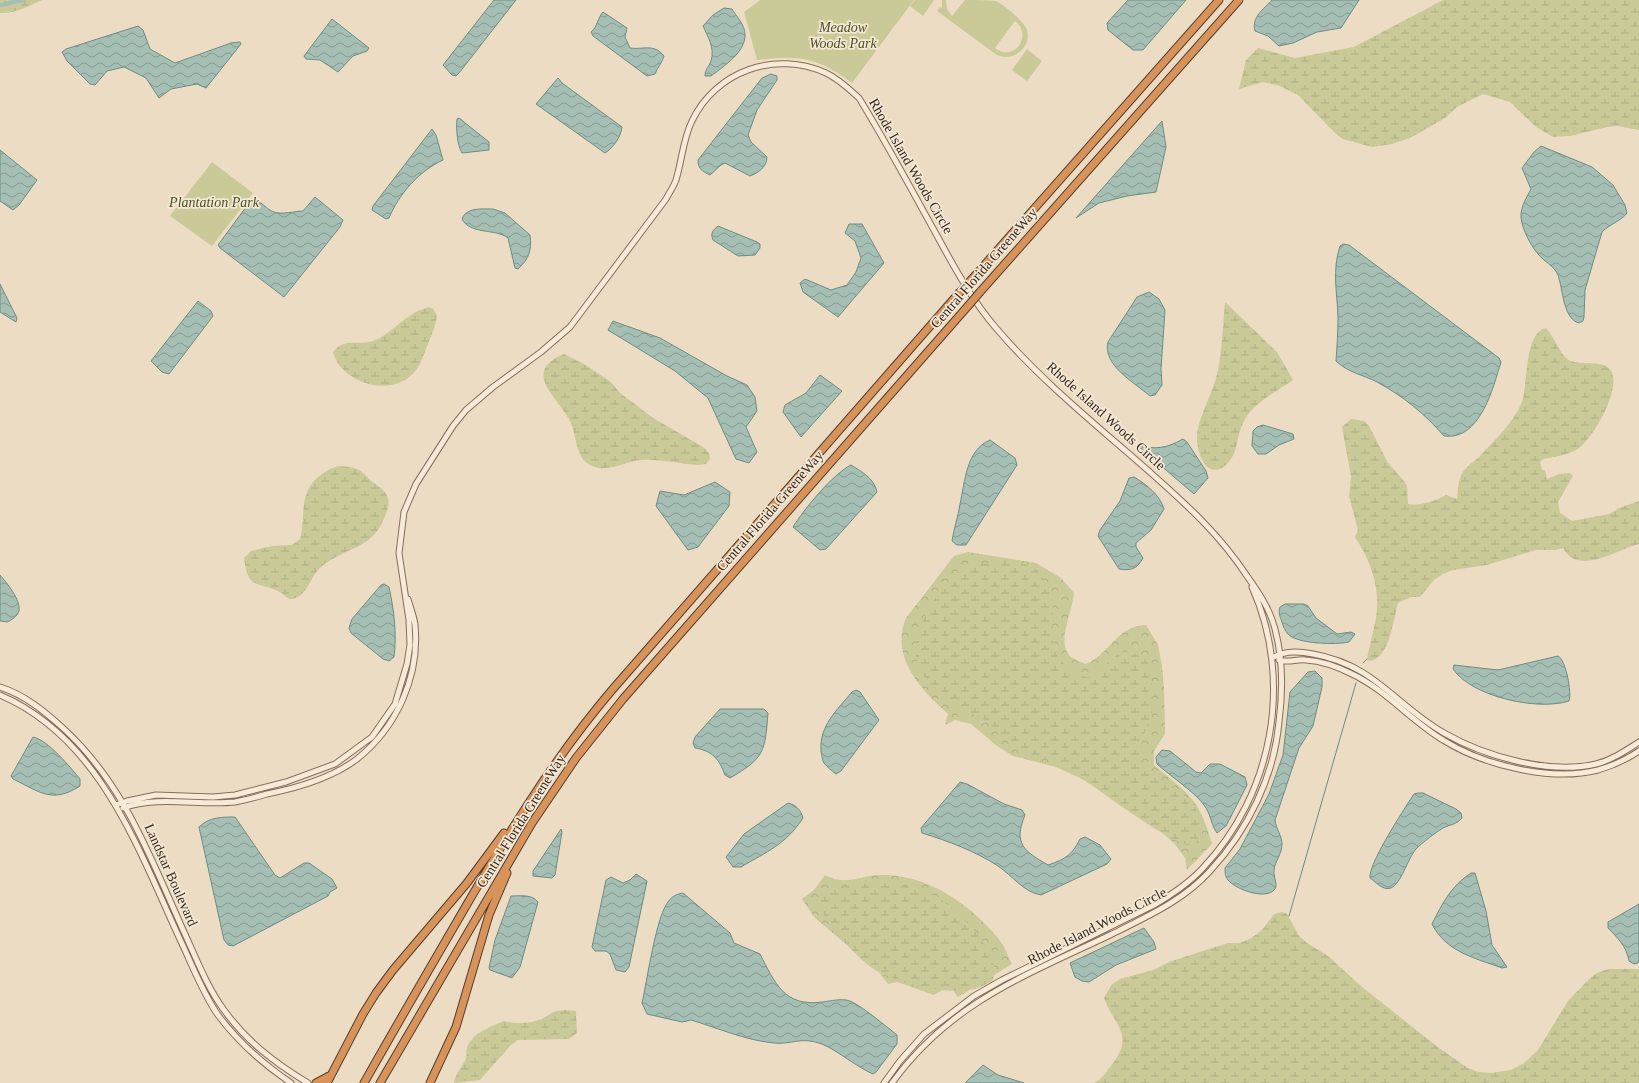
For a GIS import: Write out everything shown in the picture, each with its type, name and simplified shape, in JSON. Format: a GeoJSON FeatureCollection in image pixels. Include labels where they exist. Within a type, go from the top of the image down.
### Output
{"type":"FeatureCollection","features":[{"type":"Feature","properties":{"kind":"highway","name":"Central Florida GreeneWay"},"geometry":{"type":"LineString","coordinates":[[364,1083],[534,793],[564,750],[601,704],[959,293],[1219,0]]}},
{"type":"Feature","properties":{"kind":"highway","name":"Central Florida GreeneWay"},"geometry":{"type":"LineString","coordinates":[[380,1083],[518,845],[546,800],[576,758],[623,699],[980,292],[1239,0]]}},
{"type":"Feature","properties":{"kind":"highway"},"geometry":{"type":"LineString","coordinates":[[430,1083],[456,1027],[483,933],[498,892],[524,842],[576,758]]}},
{"type":"Feature","properties":{"kind":"highway"},"geometry":{"type":"LineString","coordinates":[[327,1083],[376,993],[467,883],[534,793]]}},
{"type":"Feature","properties":{"kind":"highway"},"geometry":{"type":"LineString","coordinates":[[316,1083],[323,1081],[330,1075]]}},
{"type":"Feature","properties":{"kind":"street","name":"Rhode Island Woods Circle"},"geometry":{"type":"LineString","coordinates":[[118,808],[156,795],[213,797],[235,795],[286,782],[335,764],[366,741],[385,720],[395,704],[407,664],[410,645],[409,620],[401,577],[399,547],[404,512],[416,484],[453,426],[476,400],[559,338],[582,312],[666,199],[676,180],[685,139],[691,122],[708,96],[717,87],[737,74],[757,66],[781,62],[804,65],[826,73],[844,84],[859,98],[955,268],[996,328],[1035,369],[1199,515],[1232,553],[1266,603],[1275,627],[1281,661],[1282,696],[1278,734],[1268,775],[1256,804],[1242,829],[1211,870],[1192,888],[1161,910],[1005,986],[977,1002],[944,1026],[929,1040],[905,1065],[892,1083]]}},
{"type":"Feature","properties":{"kind":"street","name":"Rhode Island Woods Circle"},"geometry":{"type":"LineString","coordinates":[[884,1083],[900,1061],[924,1034],[949,1013],[974,996],[1002,980],[1154,905],[1175,892],[1207,864],[1238,822],[1254,790],[1260,773],[1270,735],[1273,715],[1274,680],[1272,658],[1259,603],[1246,574]]}},
{"type":"Feature","properties":{"kind":"street","name":"Rhode Island Woods Circle"},"geometry":{"type":"LineString","coordinates":[[125,805],[149,802],[236,802],[292,789],[316,780],[356,759],[371,746],[392,721],[404,698],[413,670],[415,624],[401,577]]}},
{"type":"Feature","properties":{"kind":"street"},"geometry":{"type":"LineString","coordinates":[[1272,658],[1280,653],[1306,652],[1335,658],[1374,678],[1443,732],[1470,746],[1494,755],[1535,764],[1573,767],[1605,761],[1624,752],[1639,742]]}},
{"type":"Feature","properties":{"kind":"street"},"geometry":{"type":"LineString","coordinates":[[1272,658],[1281,661],[1305,660],[1329,664],[1352,674],[1374,688],[1443,740],[1494,763],[1535,771],[1572,774],[1607,767],[1639,750]]}},
{"type":"Feature","properties":{"kind":"street","name":"Landstar Boulevard"},"geometry":{"type":"LineString","coordinates":[[0,687],[23,696],[36,706],[72,737],[106,777],[125,805],[200,968],[221,1006],[237,1028],[259,1050],[308,1083]]}},
{"type":"Feature","properties":{"kind":"street","name":"Landstar Boulevard"},"geometry":{"type":"LineString","coordinates":[[0,695],[17,702],[32,712],[64,740],[99,780],[118,808],[192,966],[218,1014],[256,1056],[291,1083]]}},
{"type":"Feature","properties":{"kind":"street"},"geometry":{"type":"LineString","coordinates":[[1605,761],[1607,767]]}},
{"type":"Feature","properties":{"kind":"green space"},"geometry":{"type":"Polygon","coordinates":[[[0,0],[42,0],[16,11],[0,13],[0,0]]]}},
{"type":"Feature","properties":{"kind":"green space","name":"Meadow Woods Park"},"geometry":{"type":"Polygon","coordinates":[[[760,0],[914,0],[852,83],[840,74],[818,63],[807,60],[796,58],[772,58],[757,60],[744,12],[760,0]]]}},
{"type":"Feature","properties":{"kind":"green space"},"geometry":{"type":"Polygon","coordinates":[[[915,0],[934,0],[923,16],[910,6],[915,0]]]}},
{"type":"Feature","properties":{"kind":"green space"},"geometry":{"type":"Polygon","coordinates":[[[942,0],[946,0],[947,9],[952,16],[965,0],[996,1],[1022,22],[1027,30],[1027,42],[1024,48],[1015,55],[1003,57],[997,55],[937,11],[940,7],[942,8],[942,0]],[[1015,21],[995,48],[1002,52],[1008,52],[1019,46],[1022,40],[1020,27],[1015,21]]]}},
{"type":"Feature","properties":{"kind":"green space"},"geometry":{"type":"Polygon","coordinates":[[[1443,0],[1639,0],[1639,130],[1618,126],[1607,127],[1570,136],[1553,137],[1536,127],[1510,102],[1483,94],[1457,107],[1445,118],[1410,138],[1392,144],[1372,147],[1343,139],[1335,133],[1298,95],[1280,86],[1263,82],[1239,89],[1246,60],[1258,48],[1295,58],[1354,47],[1443,0]]]}},
{"type":"Feature","properties":{"kind":"green space"},"geometry":{"type":"Polygon","coordinates":[[[1027,49],[1042,61],[1027,81],[1012,70],[1027,49]]]}},
{"type":"Feature","properties":{"kind":"green space","name":"Plantation Park"},"geometry":{"type":"Polygon","coordinates":[[[212,162],[253,193],[212,246],[170,216],[212,162]]]}},
{"type":"Feature","properties":{"kind":"green space"},"geometry":{"type":"Polygon","coordinates":[[[1225,302],[1277,352],[1293,380],[1258,404],[1252,410],[1243,423],[1235,450],[1230,460],[1226,465],[1219,469],[1213,470],[1208,468],[1201,457],[1198,450],[1197,436],[1199,423],[1218,370],[1225,302]]]}},
{"type":"Feature","properties":{"kind":"green space"},"geometry":{"type":"Polygon","coordinates":[[[429,307],[433,309],[437,315],[435,326],[420,364],[408,378],[391,385],[373,385],[356,379],[345,371],[337,361],[333,352],[337,347],[347,343],[373,341],[384,335],[414,313],[429,307]]]}},
{"type":"Feature","properties":{"kind":"green space"},"geometry":{"type":"Polygon","coordinates":[[[1546,328],[1567,359],[1576,362],[1598,364],[1608,367],[1611,371],[1613,379],[1613,389],[1604,413],[1591,435],[1584,443],[1578,449],[1570,453],[1543,459],[1540,462],[1542,470],[1545,470],[1547,479],[1559,474],[1570,473],[1573,476],[1558,502],[1560,513],[1572,521],[1609,514],[1619,508],[1639,501],[1639,544],[1599,559],[1588,561],[1578,560],[1570,556],[1563,548],[1555,550],[1536,550],[1487,565],[1453,570],[1443,574],[1434,580],[1420,597],[1411,597],[1398,603],[1390,638],[1386,646],[1376,659],[1369,661],[1367,659],[1377,613],[1376,590],[1370,566],[1355,537],[1358,530],[1349,496],[1351,477],[1342,427],[1351,419],[1364,421],[1369,426],[1388,463],[1407,486],[1408,504],[1416,505],[1438,499],[1446,495],[1457,499],[1459,482],[1463,472],[1504,430],[1518,410],[1524,394],[1530,349],[1539,332],[1546,328]]]}},
{"type":"Feature","properties":{"kind":"green space"},"geometry":{"type":"Polygon","coordinates":[[[564,354],[584,364],[611,382],[619,392],[653,418],[703,447],[709,453],[710,459],[706,464],[698,465],[650,460],[634,461],[614,467],[604,468],[595,467],[588,464],[583,460],[580,454],[570,421],[546,386],[544,377],[545,369],[551,361],[564,354]]]}},
{"type":"Feature","properties":{"kind":"green space"},"geometry":{"type":"Polygon","coordinates":[[[340,466],[358,470],[381,488],[386,494],[389,503],[387,511],[381,525],[374,534],[367,541],[330,560],[320,568],[302,594],[293,599],[289,599],[280,592],[255,583],[251,580],[248,576],[244,558],[251,551],[272,546],[292,545],[300,539],[305,498],[308,491],[318,477],[328,470],[340,466]]]}},
{"type":"Feature","properties":{"kind":"green space"},"geometry":{"type":"Polygon","coordinates":[[[968,552],[1036,563],[1061,578],[1074,593],[1066,627],[1066,651],[1071,657],[1080,662],[1086,664],[1095,659],[1127,630],[1146,625],[1158,645],[1164,688],[1165,734],[1154,751],[1154,765],[1176,783],[1197,806],[1207,828],[1212,844],[1187,870],[1185,858],[1174,843],[1160,831],[1095,785],[1056,767],[1013,756],[997,746],[971,724],[955,720],[945,725],[948,714],[927,694],[910,671],[902,646],[902,632],[906,618],[954,556],[968,552]]]}},
{"type":"Feature","properties":{"kind":"green space"},"geometry":{"type":"Polygon","coordinates":[[[1006,561],[1021,563],[1029,566],[1041,576],[1048,585],[1053,605],[1052,627],[1055,648],[1059,658],[1077,675],[1089,677],[1095,676],[1119,654],[1124,652],[1134,653],[1147,661],[1151,678],[1153,708],[1143,737],[1143,757],[1145,764],[1152,773],[1193,803],[1198,812],[1200,824],[1199,836],[1194,846],[1184,844],[1171,838],[1068,770],[1020,749],[983,719],[954,705],[933,686],[921,672],[917,664],[917,637],[927,611],[947,583],[954,576],[971,567],[992,562],[1006,561]]]}},
{"type":"Feature","properties":{"kind":"green space"},"geometry":{"type":"Polygon","coordinates":[[[825,875],[840,880],[853,880],[873,875],[897,876],[912,879],[941,890],[967,907],[989,928],[1003,945],[1012,964],[958,997],[950,986],[934,995],[897,982],[888,984],[879,972],[815,918],[802,899],[814,890],[825,875]]]}},
{"type":"Feature","properties":{"kind":"green space"},"geometry":{"type":"Polygon","coordinates":[[[877,883],[918,889],[931,894],[952,908],[976,932],[985,945],[992,958],[995,970],[992,981],[981,987],[969,990],[958,991],[933,989],[906,983],[872,968],[839,937],[831,927],[822,911],[820,899],[824,894],[837,888],[877,883]]]}},
{"type":"Feature","properties":{"kind":"green space"},"geometry":{"type":"Polygon","coordinates":[[[1282,912],[1287,914],[1299,936],[1307,943],[1328,956],[1361,986],[1439,1048],[1468,1068],[1478,1072],[1491,1073],[1511,1070],[1524,1063],[1538,1050],[1568,1001],[1589,979],[1597,973],[1608,969],[1639,969],[1639,1083],[1094,1083],[1107,1072],[1119,1053],[1122,1044],[1120,1029],[1104,998],[1112,984],[1120,979],[1153,970],[1169,962],[1229,943],[1239,943],[1250,939],[1262,930],[1274,914],[1282,912]]]}},
{"type":"Feature","properties":{"kind":"green space"},"geometry":{"type":"Polygon","coordinates":[[[565,1010],[576,1011],[577,1033],[569,1039],[518,1040],[510,1046],[480,1080],[454,1083],[456,1075],[466,1058],[469,1043],[477,1034],[504,1021],[513,1023],[528,1023],[542,1019],[555,1012],[565,1010]]]}},
{"type":"Feature","properties":{"kind":"water"},"geometry":{"type":"Polygon","coordinates":[[[494,0],[516,0],[459,73],[456,76],[452,75],[443,65],[494,0]]]}},
{"type":"Feature","properties":{"kind":"water"},"geometry":{"type":"Polygon","coordinates":[[[1128,0],[1186,0],[1143,50],[1133,50],[1108,30],[1107,23],[1128,0]]]}},
{"type":"Feature","properties":{"kind":"water"},"geometry":{"type":"Polygon","coordinates":[[[1272,0],[1359,0],[1341,28],[1317,32],[1293,43],[1279,46],[1268,36],[1255,31],[1254,26],[1257,17],[1272,0]]]}},
{"type":"Feature","properties":{"kind":"water"},"geometry":{"type":"Polygon","coordinates":[[[724,8],[732,9],[744,27],[744,41],[738,53],[728,63],[711,76],[705,76],[706,70],[711,61],[712,52],[703,26],[713,15],[724,8]]]}},
{"type":"Feature","properties":{"kind":"water"},"geometry":{"type":"Polygon","coordinates":[[[603,12],[627,28],[625,37],[630,48],[652,48],[664,56],[655,74],[647,76],[593,36],[591,32],[603,12]]]}},
{"type":"Feature","properties":{"kind":"water"},"geometry":{"type":"Polygon","coordinates":[[[332,19],[369,48],[367,51],[353,56],[338,72],[320,60],[306,59],[304,56],[332,19]]]}},
{"type":"Feature","properties":{"kind":"water"},"geometry":{"type":"Polygon","coordinates":[[[138,26],[143,30],[150,49],[175,63],[231,43],[240,42],[241,44],[206,88],[197,84],[171,89],[159,98],[146,78],[124,67],[107,71],[95,85],[90,84],[67,61],[62,52],[66,49],[138,26]]]}},
{"type":"Feature","properties":{"kind":"water"},"geometry":{"type":"Polygon","coordinates":[[[771,74],[777,76],[777,80],[757,110],[748,135],[751,142],[767,157],[764,167],[750,176],[725,163],[710,175],[703,171],[699,166],[698,160],[762,78],[771,74]]]}},
{"type":"Feature","properties":{"kind":"water"},"geometry":{"type":"Polygon","coordinates":[[[558,78],[562,83],[622,127],[616,142],[605,153],[536,104],[558,78]]]}},
{"type":"Feature","properties":{"kind":"water"},"geometry":{"type":"Polygon","coordinates":[[[459,118],[489,142],[489,150],[462,153],[459,146],[457,132],[457,119],[459,118]]]}},
{"type":"Feature","properties":{"kind":"water"},"geometry":{"type":"Polygon","coordinates":[[[1162,121],[1166,147],[1156,192],[1127,196],[1099,203],[1076,218],[1162,121]]]}},
{"type":"Feature","properties":{"kind":"water"},"geometry":{"type":"Polygon","coordinates":[[[432,129],[436,135],[443,160],[426,170],[411,184],[398,200],[389,218],[386,219],[372,210],[373,206],[432,129]]]}},
{"type":"Feature","properties":{"kind":"water"},"geometry":{"type":"Polygon","coordinates":[[[1541,146],[1592,167],[1613,185],[1625,205],[1627,213],[1602,232],[1585,290],[1583,321],[1579,323],[1570,316],[1567,310],[1558,275],[1552,266],[1540,257],[1533,248],[1525,233],[1522,223],[1522,209],[1531,189],[1522,168],[1534,152],[1541,146]]]}},
{"type":"Feature","properties":{"kind":"water"},"geometry":{"type":"Polygon","coordinates":[[[0,150],[37,180],[19,205],[13,210],[0,201],[0,150]]]}},
{"type":"Feature","properties":{"kind":"water"},"geometry":{"type":"Polygon","coordinates":[[[315,197],[343,220],[340,227],[284,297],[218,245],[249,203],[256,201],[271,211],[285,213],[303,211],[315,197]]]}},
{"type":"Feature","properties":{"kind":"water"},"geometry":{"type":"Polygon","coordinates":[[[480,209],[493,209],[505,213],[530,235],[531,245],[529,254],[525,262],[518,269],[515,268],[508,238],[503,235],[471,227],[462,219],[467,212],[480,209]]]}},
{"type":"Feature","properties":{"kind":"water"},"geometry":{"type":"Polygon","coordinates":[[[849,224],[862,224],[884,263],[838,317],[803,292],[800,283],[805,279],[831,290],[847,285],[856,272],[861,258],[855,241],[845,233],[849,224]]]}},
{"type":"Feature","properties":{"kind":"water"},"geometry":{"type":"Polygon","coordinates":[[[718,226],[757,242],[760,244],[760,248],[755,255],[738,256],[713,240],[712,232],[718,226]]]}},
{"type":"Feature","properties":{"kind":"water"},"geometry":{"type":"Polygon","coordinates":[[[1343,244],[1349,245],[1499,358],[1501,362],[1489,398],[1476,422],[1467,430],[1456,435],[1444,436],[1429,420],[1405,399],[1377,382],[1355,373],[1336,361],[1338,317],[1336,264],[1340,246],[1343,244]]]}},
{"type":"Feature","properties":{"kind":"water"},"geometry":{"type":"Polygon","coordinates":[[[0,284],[17,318],[16,322],[0,312],[0,284]]]}},
{"type":"Feature","properties":{"kind":"water"},"geometry":{"type":"Polygon","coordinates":[[[1149,292],[1159,299],[1165,310],[1161,369],[1162,385],[1155,395],[1150,396],[1121,373],[1110,358],[1107,350],[1108,342],[1137,297],[1149,292]]]}},
{"type":"Feature","properties":{"kind":"water"},"geometry":{"type":"Polygon","coordinates":[[[198,301],[211,311],[213,316],[169,374],[162,372],[151,361],[198,301]]]}},
{"type":"Feature","properties":{"kind":"water"},"geometry":{"type":"Polygon","coordinates":[[[613,321],[660,338],[727,376],[747,385],[755,397],[757,411],[746,427],[757,452],[749,463],[736,459],[708,398],[675,371],[608,330],[613,321]]]}},
{"type":"Feature","properties":{"kind":"water"},"geometry":{"type":"Polygon","coordinates":[[[820,375],[842,391],[801,437],[783,412],[785,405],[806,393],[820,375]]]}},
{"type":"Feature","properties":{"kind":"water"},"geometry":{"type":"Polygon","coordinates":[[[1263,425],[1293,434],[1294,439],[1279,445],[1266,454],[1258,454],[1252,446],[1253,431],[1257,427],[1263,425]]]}},
{"type":"Feature","properties":{"kind":"water"},"geometry":{"type":"Polygon","coordinates":[[[1183,439],[1187,442],[1206,471],[1208,478],[1194,494],[1138,446],[1151,448],[1161,447],[1171,445],[1183,439]]]}},
{"type":"Feature","properties":{"kind":"water"},"geometry":{"type":"Polygon","coordinates":[[[990,440],[1015,458],[1017,465],[966,545],[957,545],[952,541],[965,477],[971,459],[976,451],[990,440]]]}},
{"type":"Feature","properties":{"kind":"water"},"geometry":{"type":"Polygon","coordinates":[[[851,465],[870,479],[877,492],[826,549],[820,550],[793,527],[819,493],[836,476],[851,465]]]}},
{"type":"Feature","properties":{"kind":"water"},"geometry":{"type":"Polygon","coordinates":[[[1134,477],[1152,490],[1164,509],[1151,530],[1136,543],[1136,547],[1143,558],[1141,562],[1136,567],[1127,570],[1119,569],[1098,536],[1100,530],[1120,501],[1129,478],[1134,477]]]}},
{"type":"Feature","properties":{"kind":"water"},"geometry":{"type":"Polygon","coordinates":[[[715,482],[730,492],[729,506],[698,547],[688,550],[656,506],[660,491],[684,495],[715,482]]]}},
{"type":"Feature","properties":{"kind":"water"},"geometry":{"type":"Polygon","coordinates":[[[0,575],[16,597],[19,607],[17,615],[8,622],[0,621],[0,575]]]}},
{"type":"Feature","properties":{"kind":"water"},"geometry":{"type":"Polygon","coordinates":[[[384,584],[389,587],[394,622],[394,657],[389,661],[383,659],[351,633],[349,628],[352,619],[381,585],[384,584]]]}},
{"type":"Feature","properties":{"kind":"water"},"geometry":{"type":"Polygon","coordinates":[[[1285,604],[1304,604],[1308,606],[1316,618],[1337,634],[1351,632],[1355,634],[1349,642],[1343,643],[1308,642],[1293,637],[1285,630],[1279,611],[1280,607],[1285,604]]]}},
{"type":"Feature","properties":{"kind":"water"},"geometry":{"type":"Polygon","coordinates":[[[1558,656],[1564,664],[1566,670],[1570,697],[1569,701],[1556,704],[1524,703],[1490,694],[1462,679],[1453,669],[1454,665],[1498,670],[1558,656]]]}},
{"type":"Feature","properties":{"kind":"water"},"geometry":{"type":"Polygon","coordinates":[[[1315,671],[1322,678],[1322,687],[1313,726],[1299,748],[1275,820],[1282,844],[1274,870],[1276,887],[1271,892],[1265,894],[1258,894],[1244,890],[1228,880],[1225,874],[1225,868],[1240,849],[1269,794],[1283,755],[1290,692],[1308,672],[1315,671]]]}},
{"type":"Feature","properties":{"kind":"water"},"geometry":{"type":"Polygon","coordinates":[[[856,690],[860,692],[879,720],[841,771],[836,774],[824,763],[821,751],[821,742],[830,719],[852,692],[856,690]]]}},
{"type":"Feature","properties":{"kind":"water"},"geometry":{"type":"Polygon","coordinates":[[[720,709],[764,709],[768,713],[764,745],[757,759],[730,778],[725,775],[718,760],[706,751],[695,748],[693,743],[695,737],[720,709]]]}},
{"type":"Feature","properties":{"kind":"water"},"geometry":{"type":"Polygon","coordinates":[[[33,737],[39,739],[52,748],[80,779],[80,786],[62,794],[54,795],[39,792],[13,779],[11,776],[33,737]]]}},
{"type":"Feature","properties":{"kind":"water"},"geometry":{"type":"Polygon","coordinates":[[[1162,750],[1170,751],[1196,772],[1201,773],[1210,764],[1220,764],[1245,777],[1247,785],[1226,826],[1217,833],[1213,827],[1206,808],[1200,800],[1157,764],[1156,757],[1162,750]]]}},
{"type":"Feature","properties":{"kind":"water"},"geometry":{"type":"Polygon","coordinates":[[[960,782],[967,784],[1004,804],[1022,810],[1025,815],[1020,833],[1023,846],[1027,851],[1048,865],[1068,856],[1080,839],[1085,837],[1100,845],[1111,859],[1107,864],[1041,895],[1029,891],[998,866],[971,851],[922,833],[921,828],[960,782]]]}},
{"type":"Feature","properties":{"kind":"water"},"geometry":{"type":"Polygon","coordinates":[[[1423,793],[1456,809],[1461,813],[1462,818],[1440,830],[1419,846],[1413,853],[1395,886],[1388,889],[1380,886],[1370,878],[1371,872],[1379,852],[1392,829],[1414,794],[1423,793]]]}},
{"type":"Feature","properties":{"kind":"water"},"geometry":{"type":"Polygon","coordinates":[[[788,803],[798,808],[803,818],[790,835],[768,852],[741,867],[733,867],[726,857],[744,834],[788,803]]]}},
{"type":"Feature","properties":{"kind":"water"},"geometry":{"type":"Polygon","coordinates":[[[235,817],[275,875],[280,878],[304,863],[309,863],[332,879],[337,888],[330,892],[328,896],[233,946],[228,945],[224,940],[199,827],[211,819],[235,817]]]}},
{"type":"Feature","properties":{"kind":"water"},"geometry":{"type":"Polygon","coordinates":[[[561,829],[562,832],[555,875],[552,878],[533,876],[533,871],[561,829]]]}},
{"type":"Feature","properties":{"kind":"water"},"geometry":{"type":"Polygon","coordinates":[[[1471,873],[1475,873],[1486,911],[1492,945],[1507,967],[1502,968],[1462,953],[1453,948],[1438,934],[1432,924],[1443,903],[1458,884],[1471,873]]]}},
{"type":"Feature","properties":{"kind":"water"},"geometry":{"type":"Polygon","coordinates":[[[636,874],[647,881],[629,967],[625,972],[616,970],[610,954],[606,951],[595,951],[592,947],[606,880],[611,877],[623,883],[630,880],[636,874]]]}},
{"type":"Feature","properties":{"kind":"water"},"geometry":{"type":"Polygon","coordinates":[[[683,893],[730,933],[734,943],[760,954],[776,983],[782,991],[790,997],[798,1001],[809,1003],[840,1000],[850,1001],[866,1010],[897,1035],[897,1044],[876,1072],[873,1074],[866,1071],[829,1047],[815,1042],[802,1041],[774,1043],[742,1037],[691,1020],[682,1022],[647,1014],[642,1003],[652,950],[660,921],[670,900],[683,893]]]}},
{"type":"Feature","properties":{"kind":"water"},"geometry":{"type":"Polygon","coordinates":[[[511,896],[529,897],[538,902],[520,967],[512,978],[490,970],[489,968],[495,940],[511,896]]]}},
{"type":"Feature","properties":{"kind":"water"},"geometry":{"type":"Polygon","coordinates":[[[1639,904],[1639,959],[1638,963],[1634,964],[1629,961],[1624,947],[1608,928],[1608,922],[1639,904]]]}},
{"type":"Feature","properties":{"kind":"water"},"geometry":{"type":"Polygon","coordinates":[[[1144,928],[1154,942],[1156,949],[1116,965],[1089,982],[1082,981],[1075,977],[1070,963],[1144,928]]]}},
{"type":"Feature","properties":{"kind":"water"},"geometry":{"type":"Polygon","coordinates":[[[983,1065],[998,1075],[1024,1083],[965,1083],[983,1065]]]}},
{"type":"Feature","properties":{"kind":"waterway"},"geometry":{"type":"LineString","coordinates":[[0,5],[24,0]]}},
{"type":"Feature","properties":{"kind":"waterway"},"geometry":{"type":"LineString","coordinates":[[1363,663],[1367,659]]}},
{"type":"Feature","properties":{"kind":"waterway"},"geometry":{"type":"LineString","coordinates":[[1289,916],[1356,683]]}}]}
